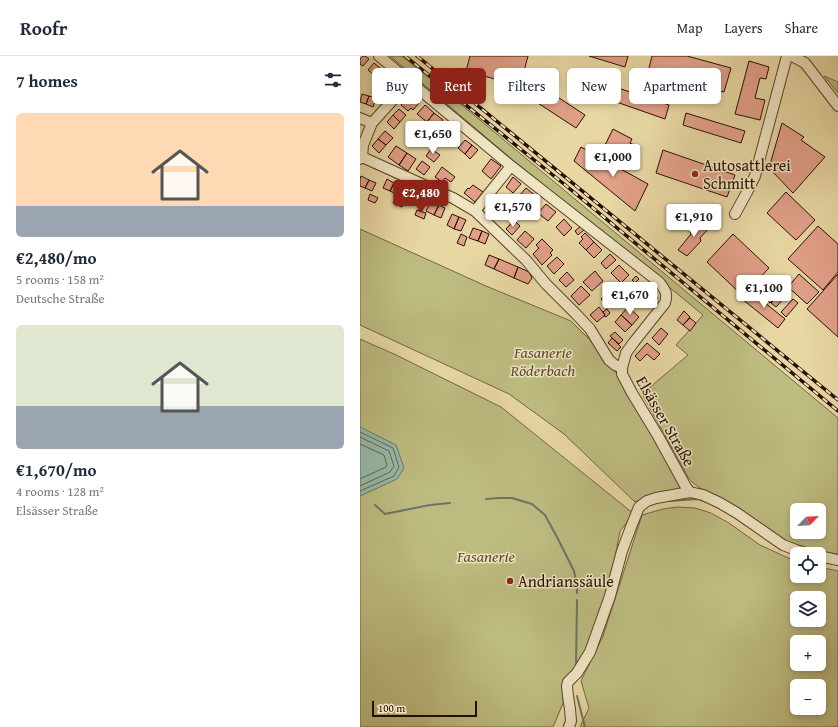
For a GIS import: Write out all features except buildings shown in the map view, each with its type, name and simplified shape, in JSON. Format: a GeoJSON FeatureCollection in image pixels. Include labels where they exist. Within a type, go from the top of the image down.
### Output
{"type":"FeatureCollection","features":[{"type":"Feature","properties":{"kind":"street","name":"Elsässer Straße"},"geometry":{"type":"LineString","coordinates":[[379,56],[394,68]]}},
{"type":"Feature","properties":{"kind":"street"},"geometry":{"type":"LineString","coordinates":[[735,214],[755,176],[787,56]]}},
{"type":"Feature","properties":{"kind":"street"},"geometry":{"type":"LineString","coordinates":[[792,56],[805,63],[838,106]]}},
{"type":"Feature","properties":{"kind":"street","name":"Elsässer Straße"},"geometry":{"type":"LineString","coordinates":[[422,91],[511,166],[659,282],[664,288],[667,297],[665,303],[626,353],[622,374],[690,492]]}},
{"type":"Feature","properties":{"kind":"street"},"geometry":{"type":"LineString","coordinates":[[389,104],[372,123],[363,146],[361,158],[453,198],[475,211],[526,260],[546,284],[590,329],[609,360],[622,368]]}},
{"type":"Feature","properties":{"kind":"street"},"geometry":{"type":"LineString","coordinates":[[360,118],[372,123]]}},
{"type":"Feature","properties":{"kind":"street"},"geometry":{"type":"LineString","coordinates":[[475,211],[511,166]]}},
{"type":"Feature","properties":{"kind":"street"},"geometry":{"type":"LineString","coordinates":[[569,727],[571,721],[567,686],[568,682],[577,673],[590,652],[610,596],[624,545],[639,507],[647,501],[656,498],[690,492],[703,495],[737,513],[783,545],[790,548]]}},
{"type":"Feature","properties":{"kind":"street"},"geometry":{"type":"LineString","coordinates":[[826,557],[838,560]]}},
{"type":"Feature","properties":{"kind":"green space"},"geometry":{"type":"Polygon","coordinates":[[[390,56],[402,56],[417,68],[404,68],[390,56]]]}},
{"type":"Feature","properties":{"kind":"green space"},"geometry":{"type":"Polygon","coordinates":[[[422,72],[430,79],[430,90],[422,83],[422,72]]]}},
{"type":"Feature","properties":{"kind":"green space"},"geometry":{"type":"Polygon","coordinates":[[[824,76],[838,82],[838,93],[824,76]]]}},
{"type":"Feature","properties":{"kind":"green space"},"geometry":{"type":"Polygon","coordinates":[[[447,104],[461,104],[838,418],[838,555],[826,554],[826,547],[800,547],[793,545],[719,497],[700,488],[688,477],[642,394],[688,355],[676,345],[703,315],[514,161],[447,104]]]}},
{"type":"Feature","properties":{"kind":"green space","name":"Fasanerie Röderbach"},"geometry":{"type":"Polygon","coordinates":[[[360,229],[486,286],[571,321],[590,340],[618,375],[663,450],[681,485],[678,491],[658,493],[635,502],[564,434],[509,394],[360,325],[360,229]]]}},
{"type":"Feature","properties":{"kind":"green space","name":"Fasanerie"},"geometry":{"type":"Polygon","coordinates":[[[360,339],[396,355],[501,407],[634,514],[620,531],[613,568],[597,623],[553,727],[360,727],[360,339]]]}},
{"type":"Feature","properties":{"kind":"green space"},"geometry":{"type":"Polygon","coordinates":[[[677,507],[695,508],[711,513],[729,523],[760,545],[790,559],[790,583],[826,583],[826,568],[838,571],[838,727],[580,727],[589,708],[581,681],[603,636],[642,515],[677,507]]]}},
{"type":"Feature","properties":{"kind":"water"},"geometry":{"type":"Polygon","coordinates":[[[360,427],[396,445],[404,468],[397,479],[360,496],[360,427]]]}},
{"type":"Feature","properties":{"kind":"waterway"},"geometry":{"type":"LineString","coordinates":[[486,499],[512,498],[532,504],[545,515],[574,571],[577,593]]}},
{"type":"Feature","properties":{"kind":"waterway"},"geometry":{"type":"LineString","coordinates":[[669,501],[698,499],[707,502]]}},
{"type":"Feature","properties":{"kind":"waterway"},"geometry":{"type":"LineString","coordinates":[[375,505],[385,514],[430,505],[450,503]]}},
{"type":"Feature","properties":{"kind":"waterway"},"geometry":{"type":"LineString","coordinates":[[826,562],[838,565]]}},
{"type":"Feature","properties":{"kind":"waterway"},"geometry":{"type":"LineString","coordinates":[[576,667],[577,600]]}},
{"type":"Feature","properties":{"kind":"waterway"},"geometry":{"type":"LineString","coordinates":[[577,696],[585,727]]}},
{"type":"Feature","properties":{"kind":"railway"},"geometry":{"type":"LineString","coordinates":[[405,56],[564,184],[838,411]]}},
{"type":"Feature","properties":{"kind":"railway"},"geometry":{"type":"LineString","coordinates":[[417,56],[838,400]]}},
{"type":"Feature","properties":{"kind":"place","name":"Autosattlerei Schmitt"},"geometry":{"type":"Point","coordinates":[695,174]}},
{"type":"Feature","properties":{"kind":"place","name":"Andrianssäule"},"geometry":{"type":"Point","coordinates":[510,581]}}]}
